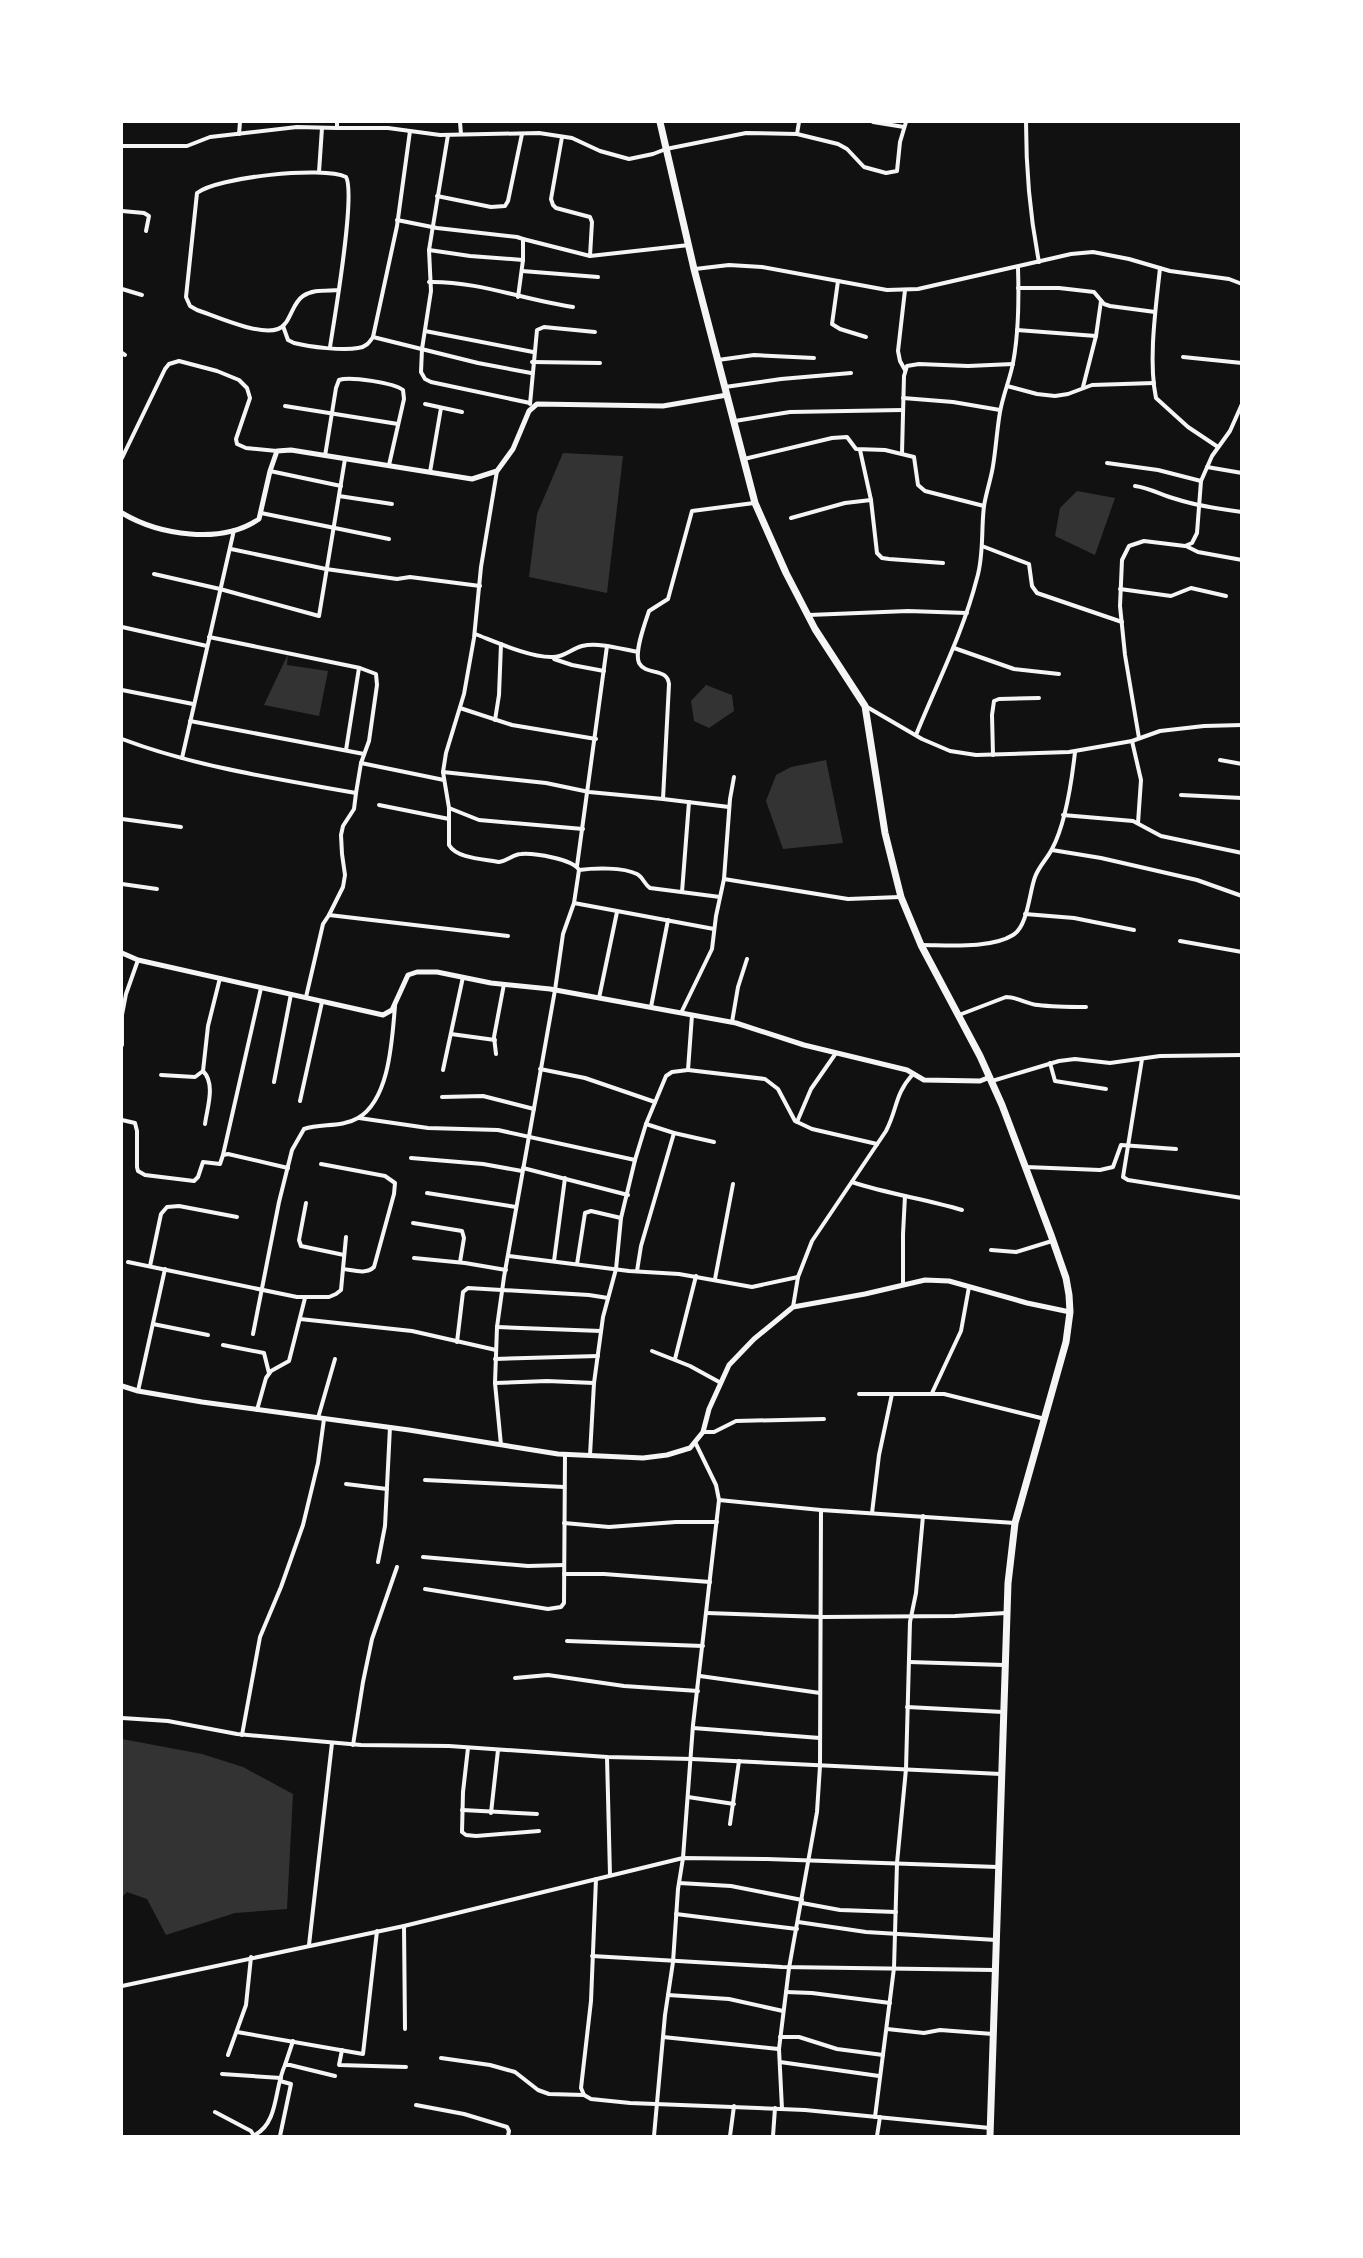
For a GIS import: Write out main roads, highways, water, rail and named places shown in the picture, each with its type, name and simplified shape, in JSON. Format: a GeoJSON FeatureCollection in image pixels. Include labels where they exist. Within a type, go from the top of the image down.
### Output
{"type":"FeatureCollection","features":[{"type":"Feature","properties":{"kind":"main road"},"geometry":{"type":"LineString","coordinates":[[660,122],[694,269],[755,503],[786,573],[827,648],[865,706],[885,832],[901,897],[921,945],[991,1079],[1066,1278],[1070,1312],[1066,1342],[1015,1523],[1008,1583],[1002,1712],[990,2136]]}}]}
